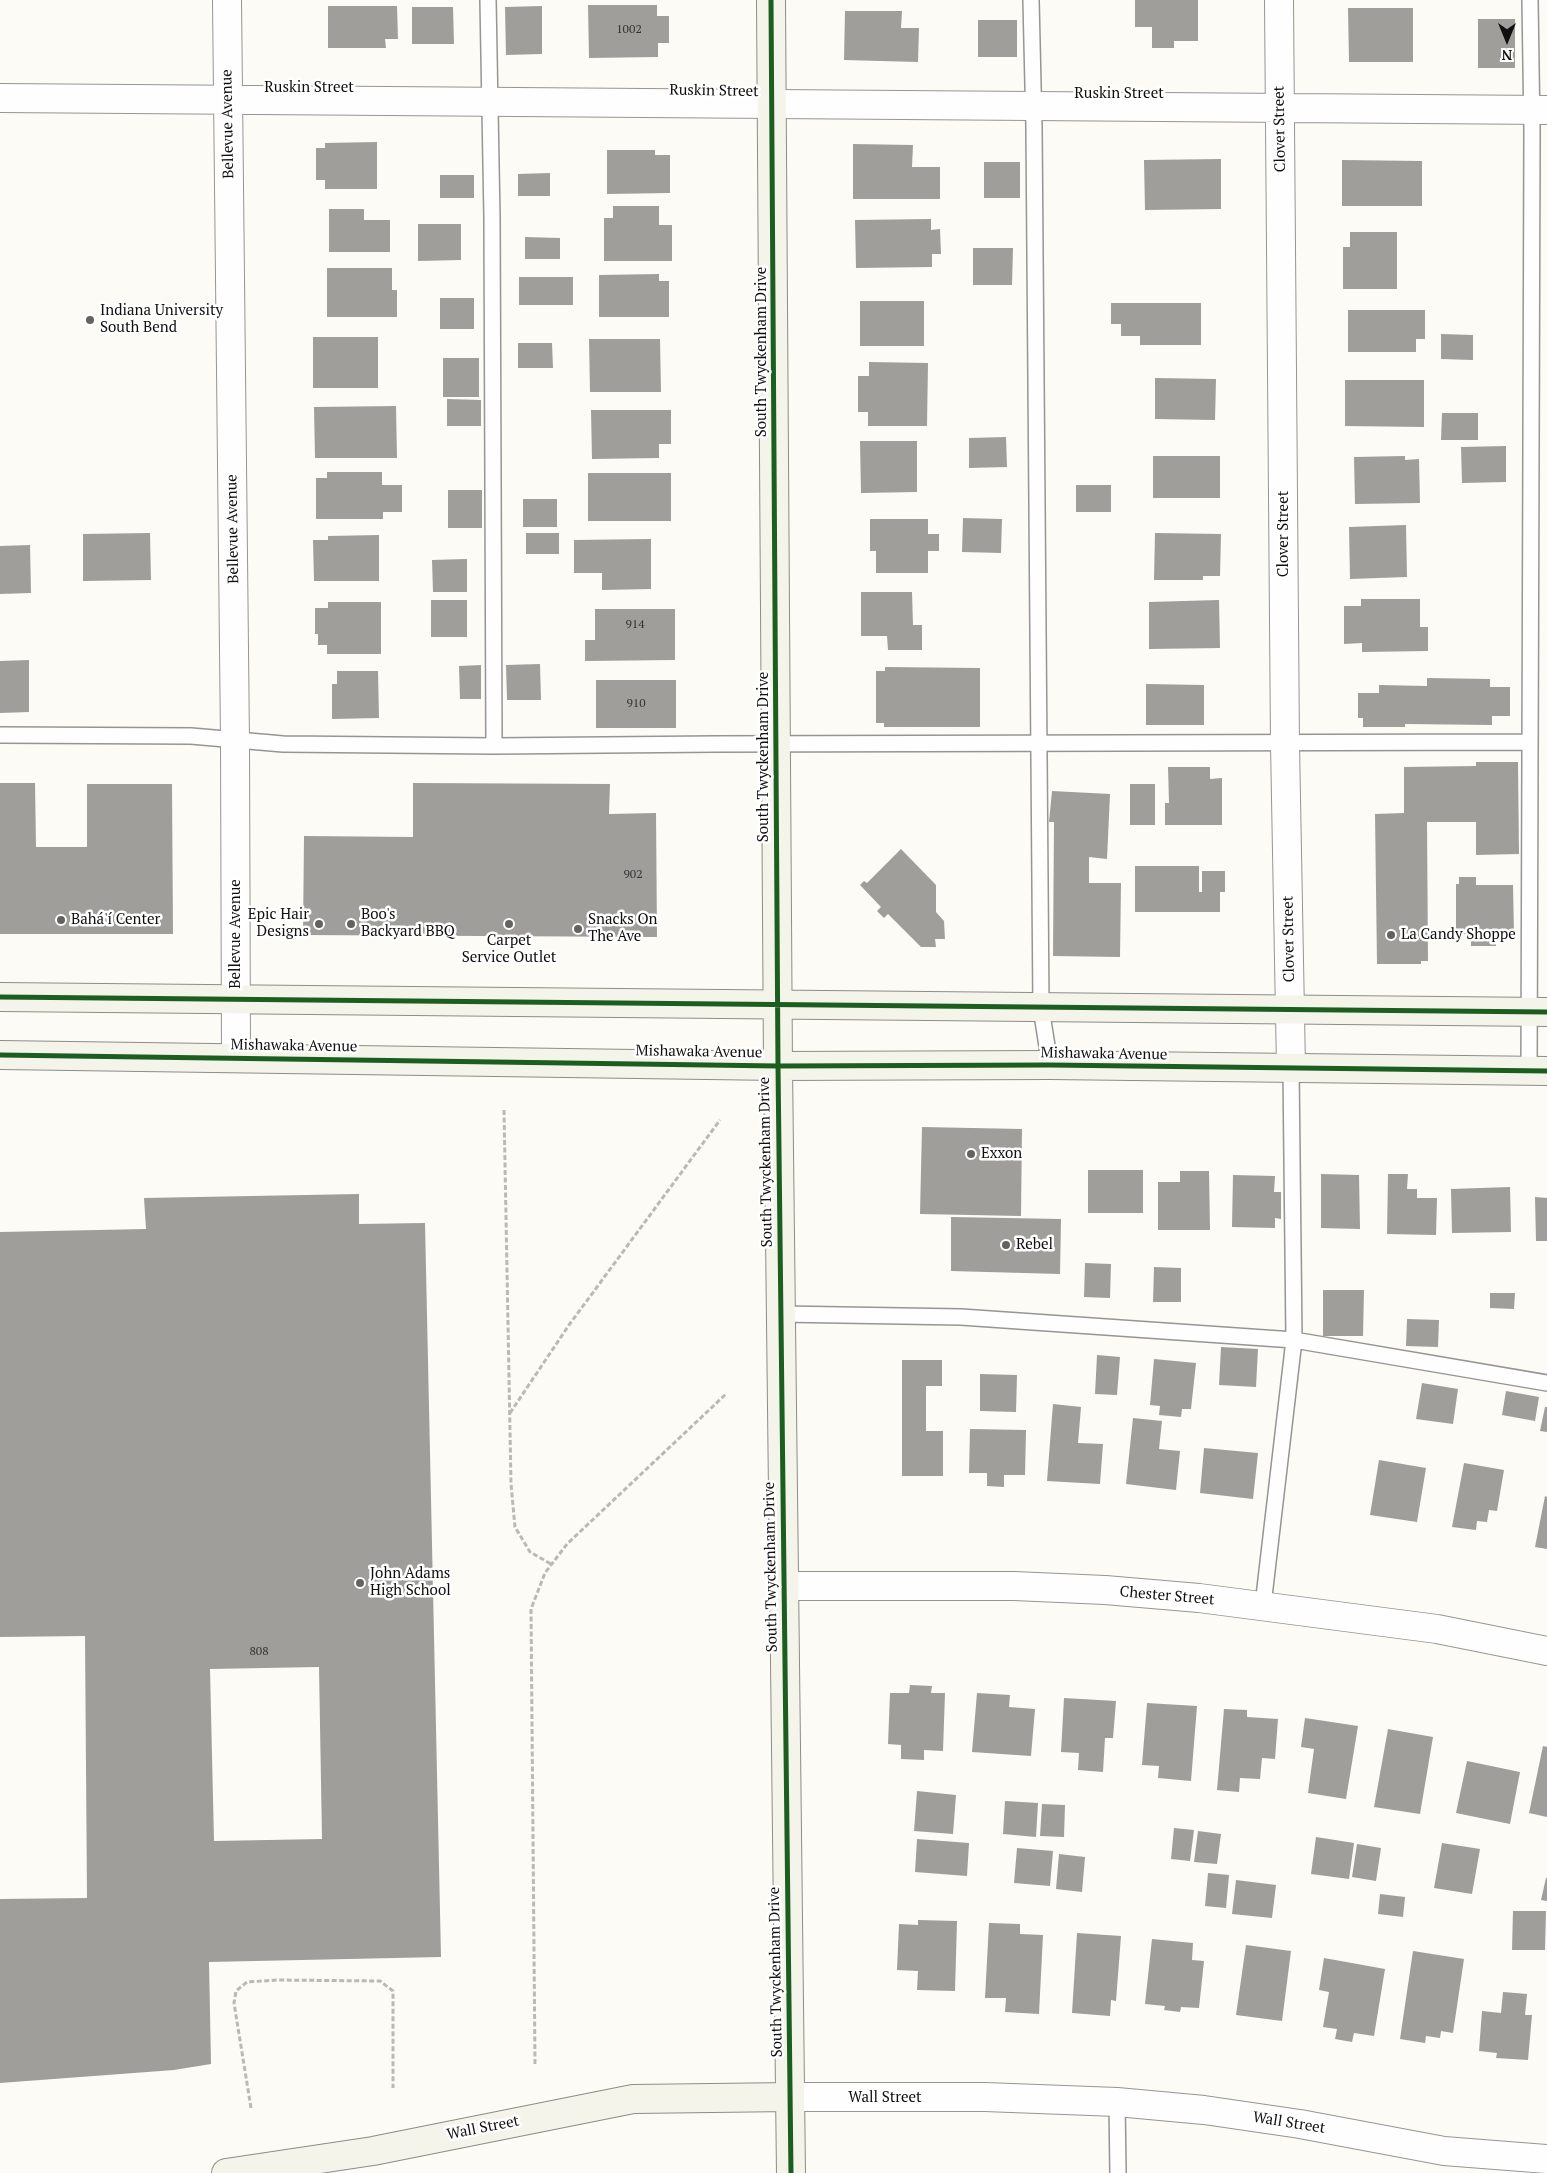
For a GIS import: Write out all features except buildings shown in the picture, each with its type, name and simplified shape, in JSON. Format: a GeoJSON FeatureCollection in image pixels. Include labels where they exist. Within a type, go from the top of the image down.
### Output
{"type":"FeatureCollection","features":[{"type":"Feature","properties":{"kind":"main road","name":"South Twyckenham Drive"},"geometry":{"type":"LineString","coordinates":[[771,0],[777,745],[777,1005],[791,2173]]}},
{"type":"Feature","properties":{"kind":"main road"},"geometry":{"type":"LineString","coordinates":[[0,997],[1538,1012]]}},
{"type":"Feature","properties":{"kind":"main road","name":"Mishawaka Avenue"},"geometry":{"type":"LineString","coordinates":[[0,1055],[778,1066],[1050,1065],[1538,1071]]}},
{"type":"Feature","properties":{"kind":"main road","name":"Wall Street"},"geometry":{"type":"LineString","coordinates":[[226,2173],[373,2151],[633,2099],[790,2097]]}},
{"type":"Feature","properties":{"kind":"street","name":"Bellevue Avenue"},"geometry":{"type":"LineString","coordinates":[[227,0],[235,741],[236,1057]]}},
{"type":"Feature","properties":{"kind":"street","name":"Clover Street"},"geometry":{"type":"LineString","coordinates":[[1279,0],[1285,744],[1292,1068]]}},
{"type":"Feature","properties":{"kind":"street","name":"Ruskin Street"},"geometry":{"type":"LineString","coordinates":[[0,98],[1539,110]]}},
{"type":"Feature","properties":{"kind":"street","name":"Chester Street"},"geometry":{"type":"LineString","coordinates":[[784,1586],[1041,1588],[1124,1592],[1263,1605],[1437,1629],[1547,1650]]}},
{"type":"Feature","properties":{"kind":"street","name":"Wall Street"},"geometry":{"type":"LineString","coordinates":[[790,2097],[985,2097],[1117,2102],[1204,2110],[1300,2124],[1444,2151],[1547,2159]]}},
{"type":"Feature","properties":{"kind":"lane"},"geometry":{"type":"LineString","coordinates":[[488,0],[492,228],[494,746]]}},
{"type":"Feature","properties":{"kind":"lane"},"geometry":{"type":"LineString","coordinates":[[1031,0],[1034,106],[1041,1008],[1050,1065]]}},
{"type":"Feature","properties":{"kind":"lane"},"geometry":{"type":"LineString","coordinates":[[1530,0],[1539,110],[1530,742],[1538,1071]]}},
{"type":"Feature","properties":{"kind":"lane"},"geometry":{"type":"LineString","coordinates":[[0,735],[191,736],[283,744],[494,746],[1530,742]]}},
{"type":"Feature","properties":{"kind":"lane"},"geometry":{"type":"LineString","coordinates":[[1263,1605],[1294,1340],[1292,1068]]}},
{"type":"Feature","properties":{"kind":"lane"},"geometry":{"type":"LineString","coordinates":[[780,1314],[961,1317],[1294,1340],[1547,1383]]}},
{"type":"Feature","properties":{"kind":"lane"},"geometry":{"type":"LineString","coordinates":[[1117,2102],[1118,2173]]}},
{"type":"Feature","properties":{"kind":"path"},"geometry":{"type":"LineString","coordinates":[[504,1110],[509,1414],[511,1484],[515,1527],[530,1552],[551,1564]]}},
{"type":"Feature","properties":{"kind":"path"},"geometry":{"type":"LineString","coordinates":[[509,1414],[569,1325],[720,1120]]}},
{"type":"Feature","properties":{"kind":"path"},"geometry":{"type":"LineString","coordinates":[[535,2064],[531,1609],[545,1573],[567,1544],[726,1394]]}},
{"type":"Feature","properties":{"kind":"path"},"geometry":{"type":"LineString","coordinates":[[250,2108],[234,2003],[236,1991],[247,1982],[278,1980],[380,1981],[393,1991],[393,2088]]}},
{"type":"Feature","properties":{"kind":"cycle path"},"geometry":{"type":"LineString","coordinates":[[771,0],[778,1066],[791,2173]]}},
{"type":"Feature","properties":{"kind":"cycle path"},"geometry":{"type":"LineString","coordinates":[[0,997],[1547,1012]]}},
{"type":"Feature","properties":{"kind":"cycle path"},"geometry":{"type":"LineString","coordinates":[[0,1055],[778,1066],[1050,1065],[1547,1071]]}},
{"type":"Feature","properties":{"kind":"place","name":"Indiana University South Bend"},"geometry":{"type":"Point","coordinates":[90,320]}},
{"type":"Feature","properties":{"kind":"place","name":"Bahá'í Center"},"geometry":{"type":"Point","coordinates":[61,920]}},
{"type":"Feature","properties":{"kind":"place","name":"Epic Hair Designs"},"geometry":{"type":"Point","coordinates":[319,924]}},
{"type":"Feature","properties":{"kind":"place","name":"Boo's Backyard BBQ"},"geometry":{"type":"Point","coordinates":[351,924]}},
{"type":"Feature","properties":{"kind":"place","name":"Carpet Service Outlet"},"geometry":{"type":"Point","coordinates":[509,924]}},
{"type":"Feature","properties":{"kind":"place","name":"Snacks On The Ave"},"geometry":{"type":"Point","coordinates":[578,929]}},
{"type":"Feature","properties":{"kind":"place","name":"La Candy Shoppe"},"geometry":{"type":"Point","coordinates":[1391,935]}},
{"type":"Feature","properties":{"kind":"place","name":"Exxon"},"geometry":{"type":"Point","coordinates":[971,1154]}},
{"type":"Feature","properties":{"kind":"place","name":"Rebel"},"geometry":{"type":"Point","coordinates":[1006,1245]}},
{"type":"Feature","properties":{"kind":"place","name":"John Adams High School"},"geometry":{"type":"Point","coordinates":[360,1583]}}]}
